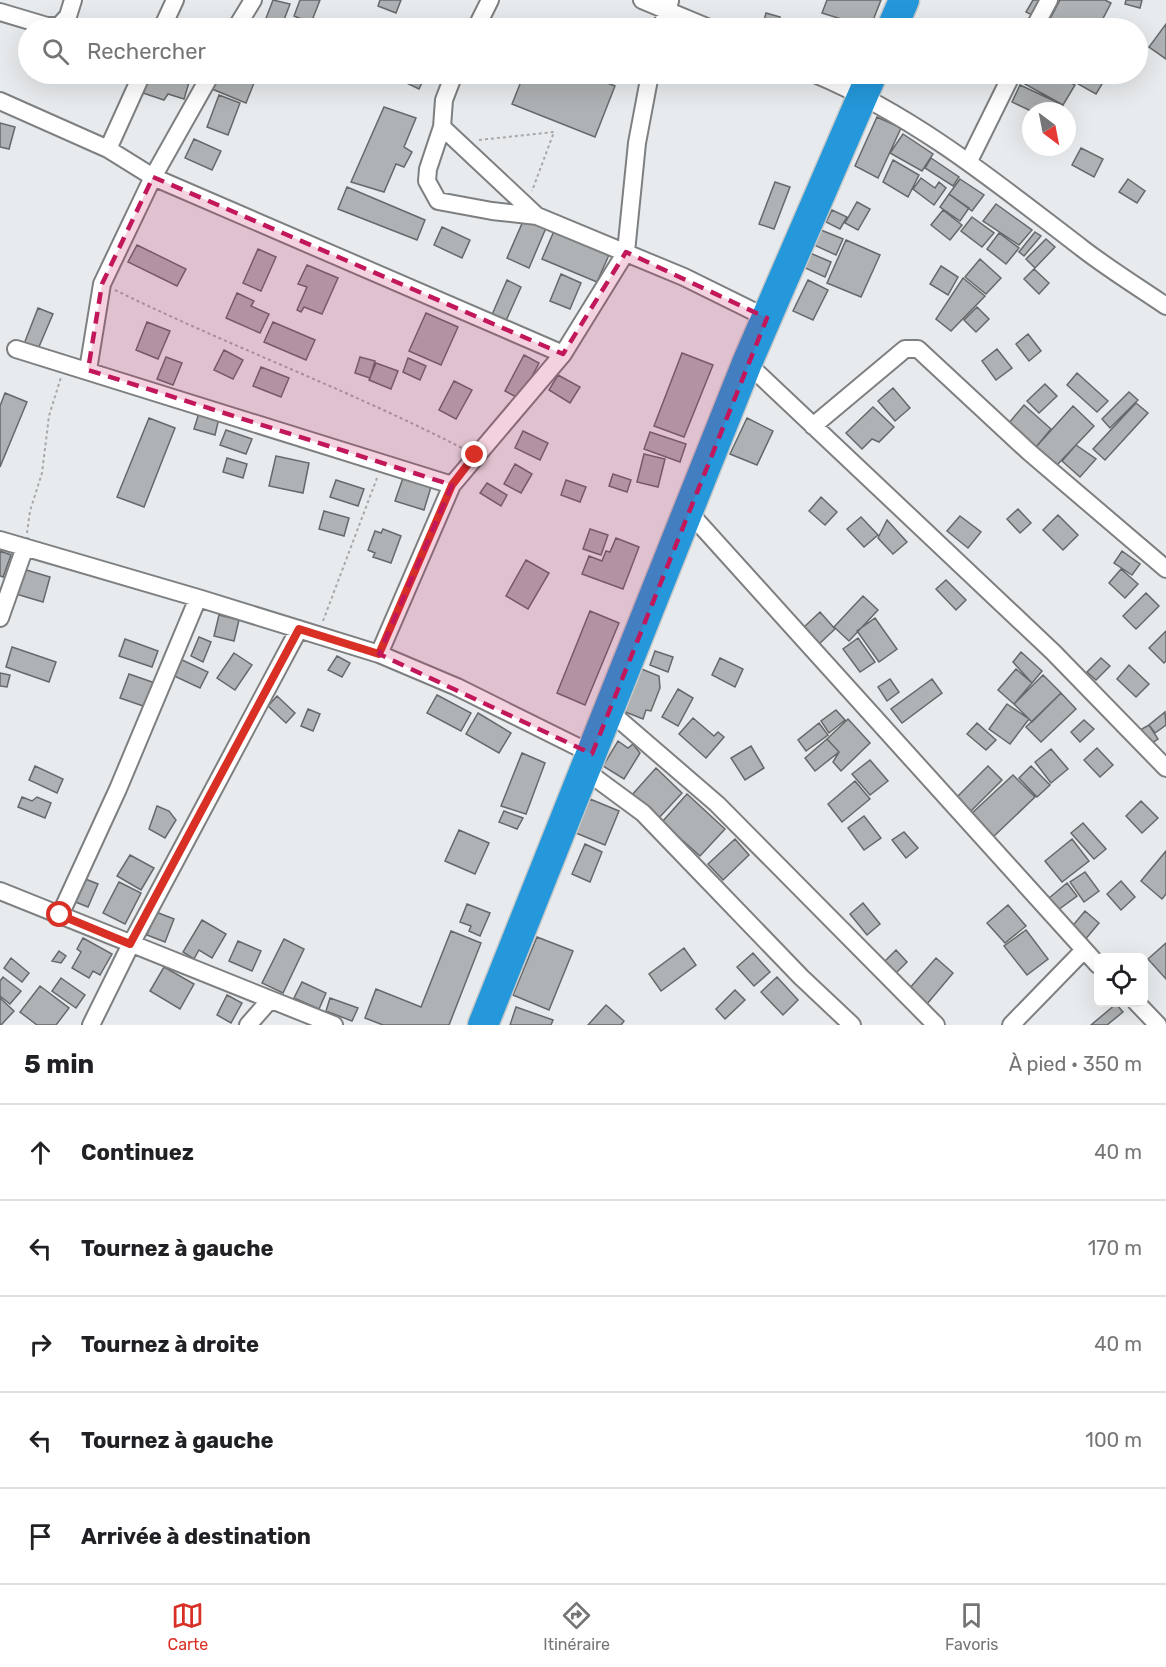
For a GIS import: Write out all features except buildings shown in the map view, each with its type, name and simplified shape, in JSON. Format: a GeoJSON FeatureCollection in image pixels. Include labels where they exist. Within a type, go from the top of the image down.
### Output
{"type":"FeatureCollection","features":[{"type":"Feature","properties":{"kind":"highway"},"geometry":{"type":"LineString","coordinates":[[896,18],[904,0]]}},
{"type":"Feature","properties":{"kind":"highway"},"geometry":{"type":"LineString","coordinates":[[483,1025],[589,763],[687,510],[747,363],[867,84]]}},
{"type":"Feature","properties":{"kind":"street"},"geometry":{"type":"LineString","coordinates":[[66,18],[73,0]]}},
{"type":"Feature","properties":{"kind":"street"},"geometry":{"type":"LineString","coordinates":[[167,18],[175,0]]}},
{"type":"Feature","properties":{"kind":"street"},"geometry":{"type":"LineString","coordinates":[[242,18],[253,0]]}},
{"type":"Feature","properties":{"kind":"street"},"geometry":{"type":"LineString","coordinates":[[481,18],[490,0]]}},
{"type":"Feature","properties":{"kind":"street"},"geometry":{"type":"LineString","coordinates":[[642,0],[668,5],[691,18]]}},
{"type":"Feature","properties":{"kind":"street"},"geometry":{"type":"LineString","coordinates":[[1040,18],[1049,0]]}},
{"type":"Feature","properties":{"kind":"street"},"geometry":{"type":"LineString","coordinates":[[0,12],[20,18]]}},
{"type":"Feature","properties":{"kind":"street"},"geometry":{"type":"LineString","coordinates":[[108,149],[137,84]]}},
{"type":"Feature","properties":{"kind":"street"},"geometry":{"type":"LineString","coordinates":[[88,370],[102,284],[153,177],[205,84]]}},
{"type":"Feature","properties":{"kind":"street"},"geometry":{"type":"LineString","coordinates":[[450,84],[442,108],[442,127],[432,155],[427,181],[438,201],[492,211],[532,211]]}},
{"type":"Feature","properties":{"kind":"street"},"geometry":{"type":"LineString","coordinates":[[379,654],[452,485],[475,455],[563,354],[626,252],[637,143],[648,84]]}},
{"type":"Feature","properties":{"kind":"street"},"geometry":{"type":"LineString","coordinates":[[867,84],[1085,251],[1166,306]]}},
{"type":"Feature","properties":{"kind":"street"},"geometry":{"type":"LineString","coordinates":[[969,161],[1007,84]]}},
{"type":"Feature","properties":{"kind":"street"},"geometry":{"type":"LineString","coordinates":[[0,102],[108,149],[153,177],[563,354]]}},
{"type":"Feature","properties":{"kind":"street"},"geometry":{"type":"LineString","coordinates":[[442,127],[532,211],[767,318]]}},
{"type":"Feature","properties":{"kind":"street"},"geometry":{"type":"LineString","coordinates":[[16,349],[452,485]]}},
{"type":"Feature","properties":{"kind":"street"},"geometry":{"type":"LineString","coordinates":[[813,426],[905,349],[918,349],[1029,452],[1166,569]]}},
{"type":"Feature","properties":{"kind":"street"},"geometry":{"type":"LineString","coordinates":[[747,363],[1053,652],[1166,768]]}},
{"type":"Feature","properties":{"kind":"street"},"geometry":{"type":"LineString","coordinates":[[687,510],[1094,961]]}},
{"type":"Feature","properties":{"kind":"street"},"geometry":{"type":"LineString","coordinates":[[0,540],[379,654],[457,687],[589,763],[643,813],[801,977],[852,1025]]}},
{"type":"Feature","properties":{"kind":"street"},"geometry":{"type":"LineString","coordinates":[[0,618],[26,547]]}},
{"type":"Feature","properties":{"kind":"street"},"geometry":{"type":"LineString","coordinates":[[60,915],[118,789],[198,598]]}},
{"type":"Feature","properties":{"kind":"street"},"geometry":{"type":"LineString","coordinates":[[91,1025],[130,944],[299,629]]}},
{"type":"Feature","properties":{"kind":"street"},"geometry":{"type":"LineString","coordinates":[[608,710],[717,804],[936,1025]]}},
{"type":"Feature","properties":{"kind":"street"},"geometry":{"type":"LineString","coordinates":[[0,891],[334,1025]]}},
{"type":"Feature","properties":{"kind":"street"},"geometry":{"type":"LineString","coordinates":[[1011,1025],[1084,950]]}},
{"type":"Feature","properties":{"kind":"street"},"geometry":{"type":"LineString","coordinates":[[248,1025],[270,1000]]}},
{"type":"Feature","properties":{"kind":"street"},"geometry":{"type":"LineString","coordinates":[[1141,1007],[1158,1025]]}},
{"type":"Feature","properties":{"kind":"path"},"geometry":{"type":"LineString","coordinates":[[458,142],[554,132],[532,211]]}},
{"type":"Feature","properties":{"kind":"path"},"geometry":{"type":"LineString","coordinates":[[102,284],[188,326],[356,396],[475,455]]}},
{"type":"Feature","properties":{"kind":"path"},"geometry":{"type":"LineString","coordinates":[[26,547],[30,511],[42,473],[49,416],[65,363]]}},
{"type":"Feature","properties":{"kind":"path"},"geometry":{"type":"LineString","coordinates":[[318,635],[382,464]]}},
{"type":"Feature","properties":{"kind":"highlighted area"},"geometry":{"type":"Polygon","coordinates":[[[153,177],[563,354],[626,252],[767,318],[592,754],[379,654],[452,485],[88,370],[102,284],[153,177]]]}},
{"type":"Feature","properties":{"kind":"route"},"geometry":{"type":"LineString","coordinates":[[60,915],[130,944],[299,629],[379,654],[452,485],[475,455]]}}]}
